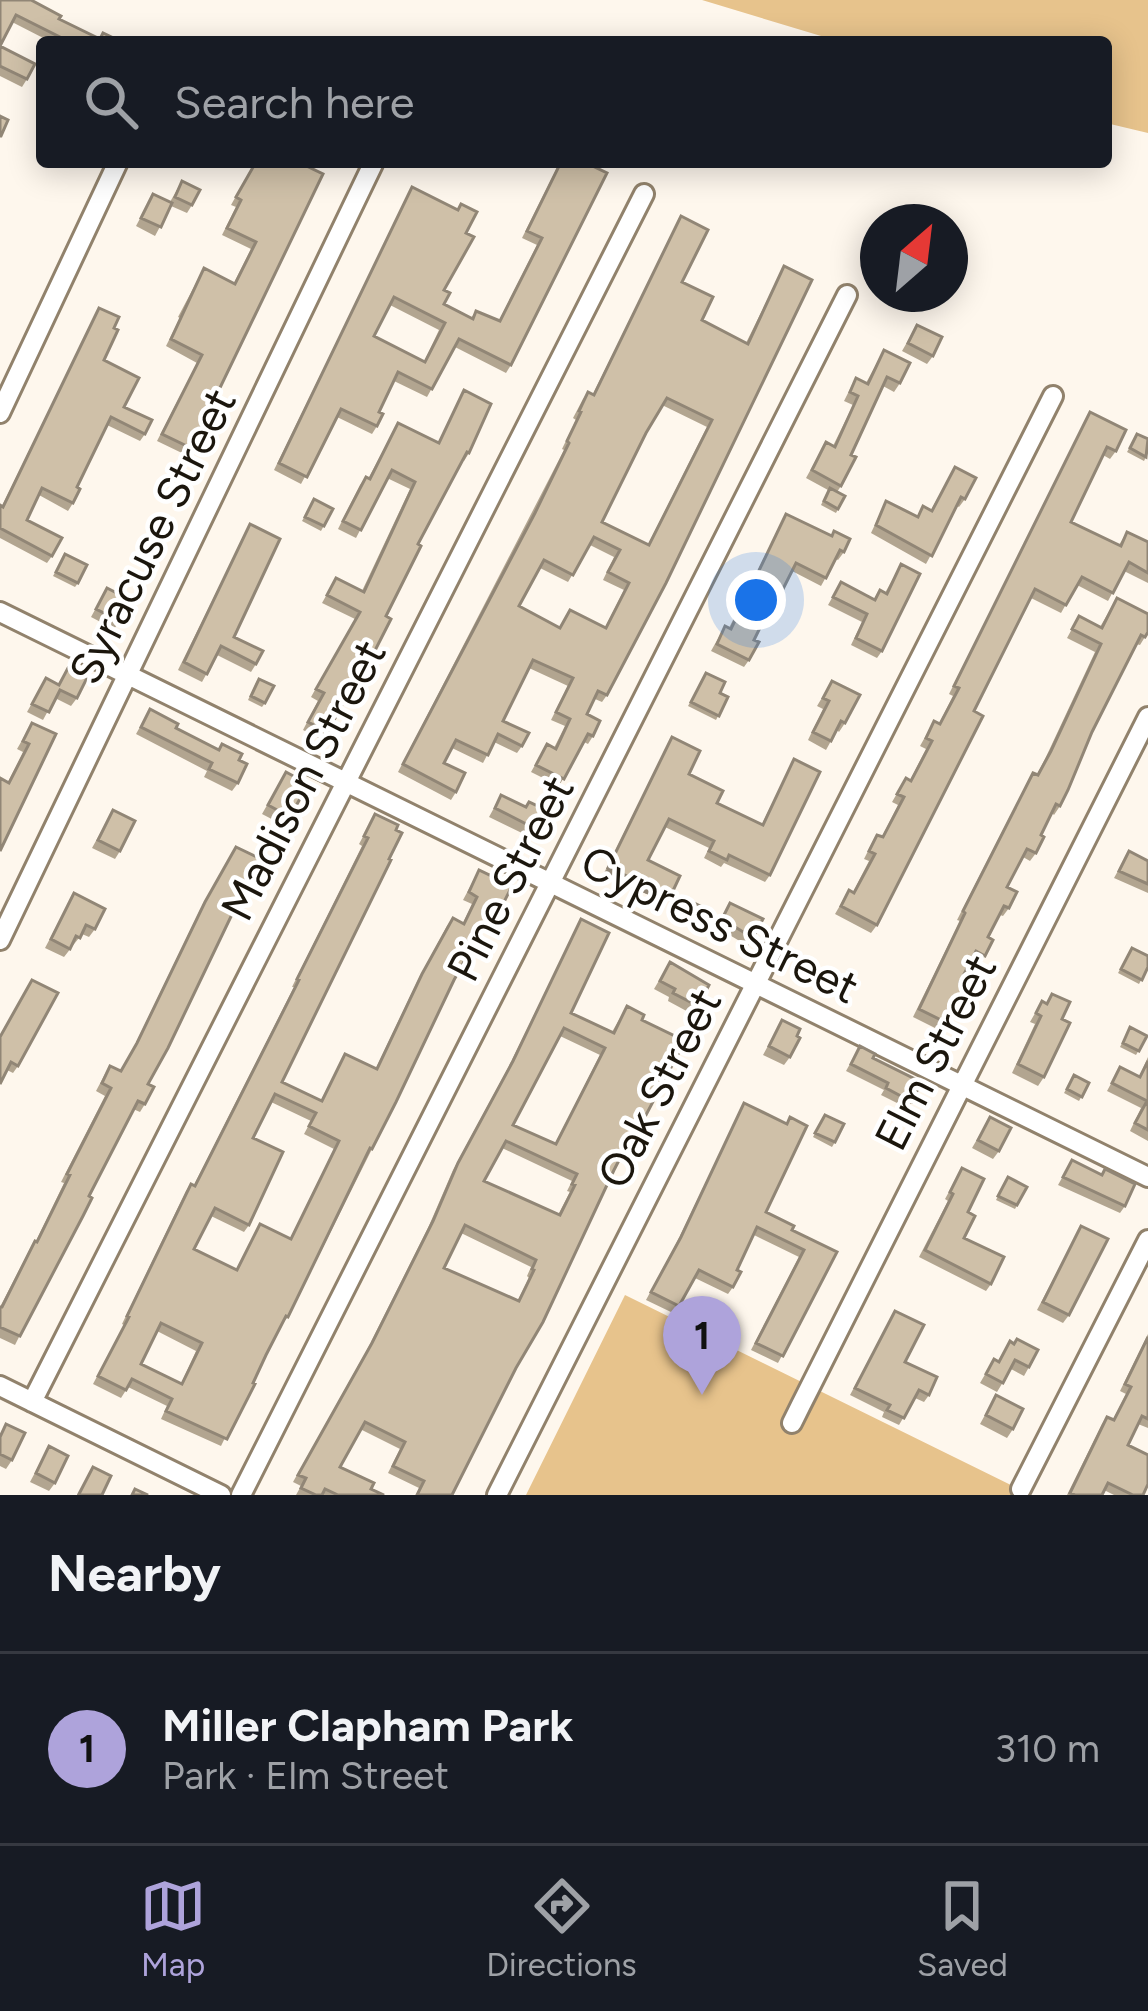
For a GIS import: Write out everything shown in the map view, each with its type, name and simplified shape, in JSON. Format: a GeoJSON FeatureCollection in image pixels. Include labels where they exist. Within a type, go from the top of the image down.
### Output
{"type":"FeatureCollection","features":[{"type":"Feature","properties":{"kind":"street"},"geometry":{"type":"LineString","coordinates":[[0,413],[115,168]]}},
{"type":"Feature","properties":{"kind":"street","name":"Syracuse Street"},"geometry":{"type":"LineString","coordinates":[[0,940],[371,168]]}},
{"type":"Feature","properties":{"kind":"street","name":"Madison Street"},"geometry":{"type":"LineString","coordinates":[[32,1402],[644,194]]}},
{"type":"Feature","properties":{"kind":"street","name":"Pine Street"},"geometry":{"type":"LineString","coordinates":[[241,1495],[847,295]]}},
{"type":"Feature","properties":{"kind":"street","name":"Oak Street"},"geometry":{"type":"LineString","coordinates":[[497,1495],[1053,396]]}},
{"type":"Feature","properties":{"kind":"street","name":"Cypress Street"},"geometry":{"type":"LineString","coordinates":[[0,612],[1148,1177]]}},
{"type":"Feature","properties":{"kind":"street","name":"Elm Street"},"geometry":{"type":"LineString","coordinates":[[792,1423],[1148,717]]}},
{"type":"Feature","properties":{"kind":"street"},"geometry":{"type":"LineString","coordinates":[[1022,1489],[1148,1240]]}},
{"type":"Feature","properties":{"kind":"street"},"geometry":{"type":"LineString","coordinates":[[0,1387],[221,1495]]}},
{"type":"Feature","properties":{"kind":"shaded area"},"geometry":{"type":"Polygon","coordinates":[[[702,0],[1148,0],[1148,133],[1112,124],[1112,36],[821,36],[702,0]]]}},
{"type":"Feature","properties":{"kind":"shaded area"},"geometry":{"type":"Polygon","coordinates":[[[625,1295],[1031,1495],[526,1495],[625,1295]]]}},
{"type":"Feature","properties":{"kind":"building"},"geometry":{"type":"Polygon","coordinates":[[[0,0],[31,0],[94,36],[58,36],[16,15],[0,46],[0,0]]]}},
{"type":"Feature","properties":{"kind":"building"},"geometry":{"type":"Polygon","coordinates":[[[0,46],[35,64],[27,79],[0,66],[0,46]]]}},
{"type":"Feature","properties":{"kind":"building"},"geometry":{"type":"Polygon","coordinates":[[[253,168],[310,168],[323,174],[191,448],[162,434],[202,355],[171,339],[204,268],[235,284],[256,242],[227,228],[241,200],[236,197],[253,168]]]}},
{"type":"Feature","properties":{"kind":"building"},"geometry":{"type":"Polygon","coordinates":[[[558,168],[597,168],[607,173],[511,365],[459,339],[432,389],[398,372],[377,426],[341,409],[307,477],[279,463],[412,187],[458,210],[461,204],[477,212],[466,233],[474,237],[444,290],[450,293],[444,304],[473,319],[476,311],[500,321],[542,238],[527,231],[558,168]],[[394,297],[374,336],[425,362],[445,323],[394,297]]]}},
{"type":"Feature","properties":{"kind":"building"},"geometry":{"type":"Polygon","coordinates":[[[182,181],[200,190],[192,205],[175,197],[182,181]]]}},
{"type":"Feature","properties":{"kind":"building"},"geometry":{"type":"Polygon","coordinates":[[[153,194],[172,203],[161,227],[141,218],[153,194]]]}},
{"type":"Feature","properties":{"kind":"building"},"geometry":{"type":"Polygon","coordinates":[[[681,216],[708,230],[682,282],[713,297],[702,320],[748,344],[784,266],[812,280],[666,583],[607,695],[598,691],[587,714],[600,721],[564,779],[536,765],[547,744],[556,749],[570,719],[556,712],[573,678],[533,660],[503,721],[529,733],[522,746],[498,734],[488,755],[456,740],[444,763],[465,773],[456,792],[403,764],[535,513],[588,392],[594,395],[681,216]],[[667,398],[602,522],[649,545],[712,420],[667,398]],[[594,537],[573,575],[544,560],[519,606],[560,628],[570,610],[606,628],[629,583],[608,572],[620,550],[594,537]]]}},
{"type":"Feature","properties":{"kind":"building"},"geometry":{"type":"Polygon","coordinates":[[[99,308],[119,317],[104,360],[139,378],[124,407],[152,420],[145,434],[111,417],[73,503],[42,488],[27,520],[62,538],[52,556],[0,528],[0,505],[3,507],[99,308]]]}},
{"type":"Feature","properties":{"kind":"building"},"geometry":{"type":"Polygon","coordinates":[[[917,325],[942,337],[933,356],[908,343],[917,325]]]}},
{"type":"Feature","properties":{"kind":"building"},"geometry":{"type":"Polygon","coordinates":[[[884,350],[910,363],[900,383],[887,377],[841,486],[812,470],[826,442],[835,447],[858,396],[850,392],[856,378],[868,384],[884,350]]]}},
{"type":"Feature","properties":{"kind":"building"},"geometry":{"type":"Polygon","coordinates":[[[464,390],[491,404],[418,544],[386,616],[391,619],[328,732],[308,722],[324,693],[316,689],[360,612],[327,595],[336,578],[364,592],[415,482],[392,470],[361,530],[343,521],[398,423],[439,443],[464,390]]]}},
{"type":"Feature","properties":{"kind":"building"},"geometry":{"type":"Polygon","coordinates":[[[1090,412],[1126,430],[1116,451],[1107,447],[1071,522],[1121,546],[1127,532],[1148,542],[1148,573],[1129,562],[1113,593],[1082,577],[1066,605],[1035,589],[974,711],[983,716],[877,925],[841,906],[849,890],[854,893],[875,854],[869,851],[877,835],[883,837],[904,797],[897,794],[906,778],[911,781],[932,741],[926,738],[934,721],[940,724],[959,688],[954,686],[1090,412]]]}},
{"type":"Feature","properties":{"kind":"building"},"geometry":{"type":"Polygon","coordinates":[[[1137,434],[1148,439],[1146,457],[1130,448],[1137,434]]]}},
{"type":"Feature","properties":{"kind":"building"},"geometry":{"type":"Polygon","coordinates":[[[955,467],[976,478],[965,499],[961,497],[932,556],[876,525],[886,501],[918,517],[923,506],[932,511],[955,467]]]}},
{"type":"Feature","properties":{"kind":"building"},"geometry":{"type":"Polygon","coordinates":[[[830,488],[845,496],[838,509],[824,501],[830,488]]]}},
{"type":"Feature","properties":{"kind":"building"},"geometry":{"type":"Polygon","coordinates":[[[314,499],[333,509],[324,526],[305,517],[314,499]]]}},
{"type":"Feature","properties":{"kind":"building"},"geometry":{"type":"Polygon","coordinates":[[[786,514],[832,536],[834,531],[850,539],[826,578],[796,563],[754,640],[759,642],[749,660],[717,644],[725,626],[731,629],[786,514]]]}},
{"type":"Feature","properties":{"kind":"building"},"geometry":{"type":"Polygon","coordinates":[[[250,524],[280,539],[234,637],[263,651],[256,664],[221,646],[207,674],[184,662],[250,524]]]}},
{"type":"Feature","properties":{"kind":"building"},"geometry":{"type":"Polygon","coordinates":[[[65,554],[87,565],[78,583],[56,572],[65,554]]]}},
{"type":"Feature","properties":{"kind":"building"},"geometry":{"type":"Polygon","coordinates":[[[901,564],[920,574],[882,651],[856,638],[867,614],[833,597],[841,582],[875,600],[880,590],[887,594],[901,564]]]}},
{"type":"Feature","properties":{"kind":"building"},"geometry":{"type":"Polygon","coordinates":[[[107,588],[130,600],[120,621],[96,609],[107,588]]]}},
{"type":"Feature","properties":{"kind":"building"},"geometry":{"type":"Polygon","coordinates":[[[1117,598],[1148,614],[1148,632],[1141,635],[1036,853],[1027,849],[1007,887],[1017,892],[988,937],[993,940],[985,956],[976,951],[960,982],[969,987],[947,1023],[919,1009],[963,911],[1033,773],[1038,775],[1051,751],[1101,644],[1072,629],[1079,616],[1102,628],[1117,598]]]}},
{"type":"Feature","properties":{"kind":"building"},"geometry":{"type":"Polygon","coordinates":[[[68,668],[87,678],[77,698],[60,690],[49,712],[32,704],[46,678],[59,685],[68,668]]]}},
{"type":"Feature","properties":{"kind":"building"},"geometry":{"type":"Polygon","coordinates":[[[706,673],[725,682],[720,693],[728,697],[719,716],[691,702],[706,673]]]}},
{"type":"Feature","properties":{"kind":"building"},"geometry":{"type":"Polygon","coordinates":[[[259,679],[274,686],[265,703],[251,696],[259,679]]]}},
{"type":"Feature","properties":{"kind":"building"},"geometry":{"type":"Polygon","coordinates":[[[832,681],[860,695],[831,741],[813,732],[829,701],[823,698],[832,681]]]}},
{"type":"Feature","properties":{"kind":"building"},"geometry":{"type":"Polygon","coordinates":[[[150,709],[219,750],[222,744],[242,754],[239,760],[247,764],[238,783],[209,769],[212,763],[141,727],[150,709]]]}},
{"type":"Feature","properties":{"kind":"building"},"geometry":{"type":"Polygon","coordinates":[[[32,723],[56,734],[0,851],[0,778],[9,783],[29,744],[23,741],[32,723]]]}},
{"type":"Feature","properties":{"kind":"building"},"geometry":{"type":"Polygon","coordinates":[[[672,737],[700,751],[689,774],[723,791],[717,803],[763,825],[794,759],[820,772],[770,875],[729,855],[727,860],[709,851],[714,841],[669,819],[648,860],[680,876],[671,895],[608,868],[672,737]]]}},
{"type":"Feature","properties":{"kind":"building"},"geometry":{"type":"Polygon","coordinates":[[[286,772],[308,784],[290,817],[268,805],[286,772]]]}},
{"type":"Feature","properties":{"kind":"building"},"geometry":{"type":"Polygon","coordinates":[[[501,795],[546,810],[536,829],[495,808],[501,795]]]}},
{"type":"Feature","properties":{"kind":"building"},"geometry":{"type":"Polygon","coordinates":[[[113,810],[135,821],[120,851],[98,840],[113,810]]]}},
{"type":"Feature","properties":{"kind":"building"},"geometry":{"type":"Polygon","coordinates":[[[375,814],[398,825],[396,830],[402,833],[282,1082],[322,1101],[345,1054],[377,1069],[453,918],[464,924],[477,897],[469,892],[479,870],[512,886],[500,910],[494,907],[454,980],[227,1439],[166,1411],[172,1399],[132,1379],[126,1390],[98,1376],[191,1184],[195,1186],[299,980],[368,838],[364,836],[375,814]],[[275,1094],[253,1138],[283,1152],[249,1225],[215,1208],[194,1249],[237,1270],[260,1224],[291,1239],[339,1141],[309,1126],[316,1113],[275,1094]],[[161,1323],[141,1364],[182,1384],[202,1343],[161,1323]]]}},
{"type":"Feature","properties":{"kind":"building"},"geometry":{"type":"Polygon","coordinates":[[[236,847],[263,860],[148,1084],[154,1087],[145,1104],[138,1101],[20,1336],[0,1327],[0,1307],[37,1242],[111,1088],[102,1083],[110,1066],[121,1071],[236,847]]]}},
{"type":"Feature","properties":{"kind":"building"},"geometry":{"type":"Polygon","coordinates":[[[1129,851],[1148,861],[1148,884],[1119,871],[1129,851]]]}},
{"type":"Feature","properties":{"kind":"building"},"geometry":{"type":"Polygon","coordinates":[[[74,893],[105,909],[95,929],[86,925],[70,949],[51,939],[74,893]]]}},
{"type":"Feature","properties":{"kind":"building"},"geometry":{"type":"Polygon","coordinates":[[[682,897],[700,906],[692,921],[674,913],[682,897]]]}},
{"type":"Feature","properties":{"kind":"building"},"geometry":{"type":"Polygon","coordinates":[[[730,903],[763,919],[753,938],[722,919],[730,903]]]}},
{"type":"Feature","properties":{"kind":"building"},"geometry":{"type":"Polygon","coordinates":[[[581,919],[609,933],[571,1013],[614,1033],[627,1006],[644,1015],[642,1020],[685,1041],[614,1170],[543,1322],[452,1495],[417,1495],[424,1481],[393,1466],[405,1442],[365,1422],[340,1467],[374,1483],[371,1489],[384,1495],[338,1495],[325,1489],[316,1495],[301,1488],[306,1478],[298,1475],[372,1343],[581,919]],[[564,1028],[513,1125],[556,1144],[605,1048],[564,1028]],[[506,1141],[484,1181],[560,1215],[577,1174],[506,1141]],[[465,1225],[444,1268],[519,1301],[536,1260],[465,1225]]]}},
{"type":"Feature","properties":{"kind":"building"},"geometry":{"type":"Polygon","coordinates":[[[1132,948],[1148,956],[1142,980],[1121,969],[1132,948]]]}},
{"type":"Feature","properties":{"kind":"building"},"geometry":{"type":"Polygon","coordinates":[[[670,962],[709,985],[698,1006],[660,981],[670,962]]]}},
{"type":"Feature","properties":{"kind":"building"},"geometry":{"type":"Polygon","coordinates":[[[32,980],[58,993],[18,1066],[11,1062],[0,1084],[0,1037],[32,980]]]}},
{"type":"Feature","properties":{"kind":"building"},"geometry":{"type":"Polygon","coordinates":[[[1052,994],[1070,1002],[1062,1019],[1070,1023],[1044,1077],[1018,1064],[1041,1016],[1036,1013],[1052,994]]]}},
{"type":"Feature","properties":{"kind":"building"},"geometry":{"type":"Polygon","coordinates":[[[782,1020],[800,1029],[790,1057],[769,1046],[782,1020]]]}},
{"type":"Feature","properties":{"kind":"building"},"geometry":{"type":"Polygon","coordinates":[[[1130,1027],[1147,1036],[1139,1051],[1123,1043],[1130,1027]]]}},
{"type":"Feature","properties":{"kind":"building"},"geometry":{"type":"Polygon","coordinates":[[[860,1046],[875,1054],[873,1058],[921,1082],[912,1102],[851,1064],[860,1046]]]}},
{"type":"Feature","properties":{"kind":"building"},"geometry":{"type":"Polygon","coordinates":[[[1148,1061],[1148,1130],[1135,1123],[1147,1101],[1112,1083],[1120,1067],[1140,1077],[1148,1061]]]}},
{"type":"Feature","properties":{"kind":"building"},"geometry":{"type":"Polygon","coordinates":[[[1074,1075],[1089,1083],[1082,1097],[1067,1089],[1074,1075]]]}},
{"type":"Feature","properties":{"kind":"building"},"geometry":{"type":"Polygon","coordinates":[[[744,1103],[787,1124],[790,1117],[807,1126],[766,1212],[837,1252],[783,1356],[756,1343],[804,1250],[757,1227],[733,1287],[699,1270],[679,1306],[651,1292],[744,1103]]]}},
{"type":"Feature","properties":{"kind":"building"},"geometry":{"type":"Polygon","coordinates":[[[825,1115],[844,1124],[835,1142],[815,1133],[825,1115]]]}},
{"type":"Feature","properties":{"kind":"building"},"geometry":{"type":"Polygon","coordinates":[[[990,1117],[1011,1128],[999,1151],[978,1140],[990,1117]]]}},
{"type":"Feature","properties":{"kind":"building"},"geometry":{"type":"Polygon","coordinates":[[[1072,1160],[1135,1184],[1125,1206],[1063,1177],[1072,1160]]]}},
{"type":"Feature","properties":{"kind":"building"},"geometry":{"type":"Polygon","coordinates":[[[962,1168],[984,1179],[968,1212],[975,1216],[964,1238],[1004,1257],[991,1284],[925,1250],[962,1168]]]}},
{"type":"Feature","properties":{"kind":"building"},"geometry":{"type":"Polygon","coordinates":[[[1008,1177],[1027,1187],[1017,1205],[998,1196],[1008,1177]]]}},
{"type":"Feature","properties":{"kind":"building"},"geometry":{"type":"Polygon","coordinates":[[[1081,1226],[1108,1239],[1069,1315],[1043,1302],[1081,1226]]]}},
{"type":"Feature","properties":{"kind":"building"},"geometry":{"type":"Polygon","coordinates":[[[895,1311],[924,1325],[905,1362],[937,1377],[929,1395],[919,1390],[904,1418],[887,1410],[890,1405],[855,1388],[895,1311]]]}},
{"type":"Feature","properties":{"kind":"building"},"geometry":{"type":"Polygon","coordinates":[[[1148,1337],[1148,1419],[1142,1416],[1128,1445],[1148,1455],[1143,1495],[1108,1483],[1102,1495],[1070,1493],[1107,1417],[1114,1420],[1131,1387],[1125,1384],[1148,1337]]]}},
{"type":"Feature","properties":{"kind":"building"},"geometry":{"type":"Polygon","coordinates":[[[1017,1339],[1038,1350],[1029,1367],[1015,1360],[1003,1383],[986,1374],[994,1359],[999,1362],[1010,1341],[1014,1344],[1017,1339]]]}},
{"type":"Feature","properties":{"kind":"building"},"geometry":{"type":"Polygon","coordinates":[[[996,1395],[1023,1409],[1013,1429],[986,1415],[996,1395]]]}},
{"type":"Feature","properties":{"kind":"building"},"geometry":{"type":"Polygon","coordinates":[[[6,1424],[25,1433],[12,1460],[0,1454],[6,1424]]]}},
{"type":"Feature","properties":{"kind":"building"},"geometry":{"type":"Polygon","coordinates":[[[49,1446],[68,1456],[55,1483],[36,1473],[49,1446]]]}},
{"type":"Feature","properties":{"kind":"building"},"geometry":{"type":"Polygon","coordinates":[[[93,1467],[111,1476],[102,1495],[79,1494],[93,1467]]]}},
{"type":"Feature","properties":{"kind":"place","name":"Miller Clapham Park"},"geometry":{"type":"Point","coordinates":[702,1395]}}]}
